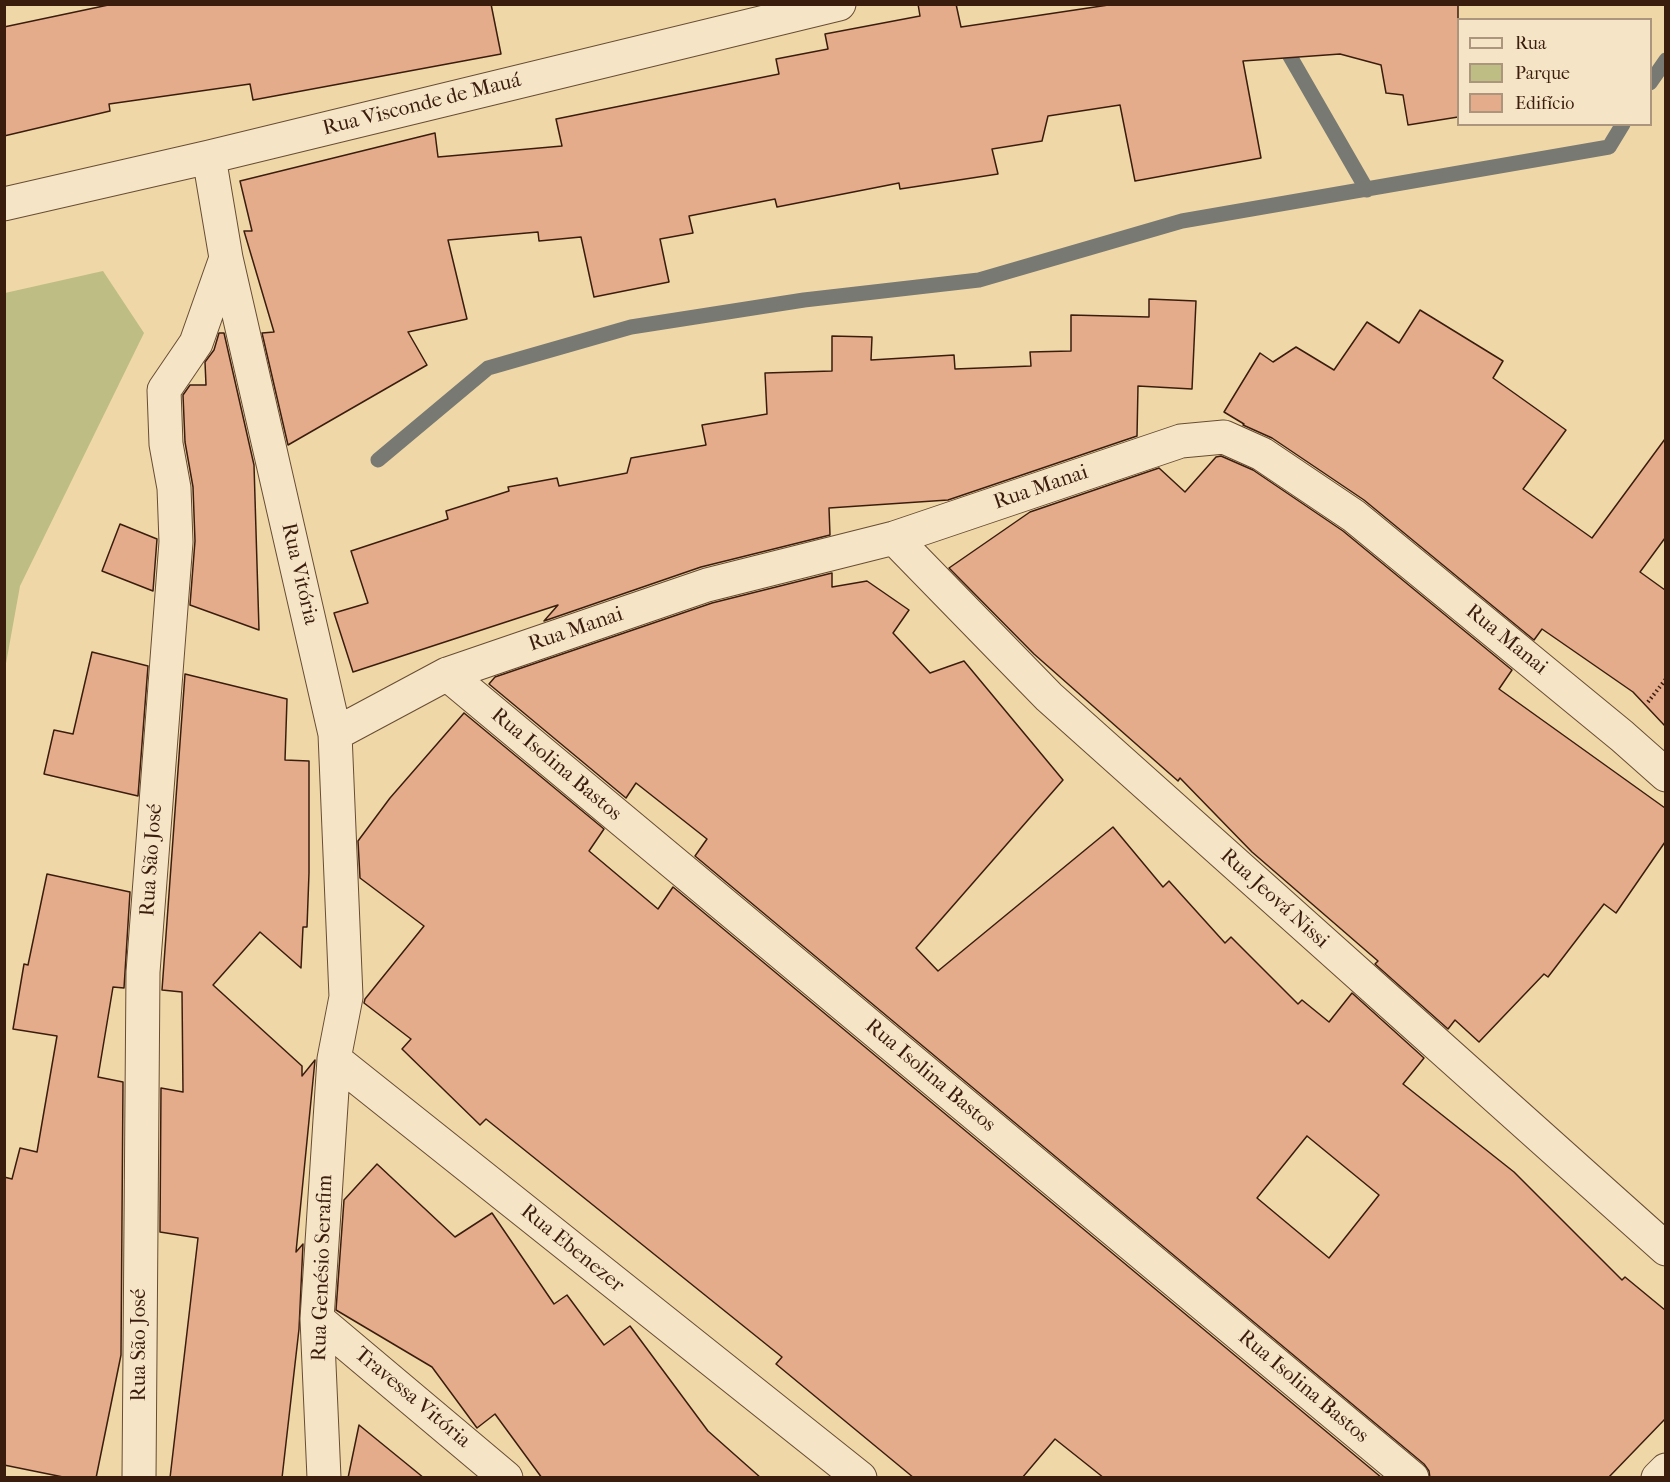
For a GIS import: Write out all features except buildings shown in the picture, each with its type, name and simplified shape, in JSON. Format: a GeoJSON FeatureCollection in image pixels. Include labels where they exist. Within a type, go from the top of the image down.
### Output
{"type":"FeatureCollection","features":[{"type":"Feature","properties":{"kind":"street","name":"Rua Visconde de Mauá"},"geometry":{"type":"LineString","coordinates":[[4,204],[209,157],[838,4]]}},
{"type":"Feature","properties":{"kind":"street","name":"Rua Vitória"},"geometry":{"type":"LineString","coordinates":[[209,157],[225,258],[335,734],[346,997],[334,1059]]}},
{"type":"Feature","properties":{"kind":"street","name":"Rua São José"},"geometry":{"type":"LineString","coordinates":[[139,1478],[143,972],[176,542],[174,488],[166,444],[164,390],[196,343],[225,258]]}},
{"type":"Feature","properties":{"kind":"street","name":"Rua Manai"},"geometry":{"type":"LineString","coordinates":[[335,734],[447,674],[707,585],[894,538],[1180,441],[1224,437],[1262,454],[1354,516],[1622,735],[1665,776]]}},
{"type":"Feature","properties":{"kind":"street","name":"Rua Jeová Nissi"},"geometry":{"type":"LineString","coordinates":[[894,538],[1049,697],[1665,1249]]}},
{"type":"Feature","properties":{"kind":"street","name":"Rua Isolina Bastos"},"geometry":{"type":"LineString","coordinates":[[447,674],[1412,1478]]}},
{"type":"Feature","properties":{"kind":"street","name":"Rua Genésio Serafim"},"geometry":{"type":"LineString","coordinates":[[324,1478],[317,1319],[334,1059]]}},
{"type":"Feature","properties":{"kind":"street","name":"Rua Ebenezer"},"geometry":{"type":"LineString","coordinates":[[334,1059],[860,1478]]}},
{"type":"Feature","properties":{"kind":"street","name":"Travessa Vitória"},"geometry":{"type":"LineString","coordinates":[[317,1319],[507,1478]]}},
{"type":"Feature","properties":{"kind":"street"},"geometry":{"type":"LineString","coordinates":[[1658,1478],[1665,1470]]}},
{"type":"Feature","properties":{"kind":"green space"},"geometry":{"type":"Polygon","coordinates":[[[103,271],[144,333],[20,586],[5,669],[5,293],[103,271]]]}},
{"type":"Feature","properties":{"kind":"waterway"},"geometry":{"type":"LineString","coordinates":[[1280,39],[1367,190]]}},
{"type":"Feature","properties":{"kind":"waterway"},"geometry":{"type":"LineString","coordinates":[[1652,80],[1666,60]]}},
{"type":"Feature","properties":{"kind":"waterway"},"geometry":{"type":"LineString","coordinates":[[378,460],[488,368],[631,327],[804,300],[979,280],[1182,221],[1609,147],[1622,126]]}}]}
